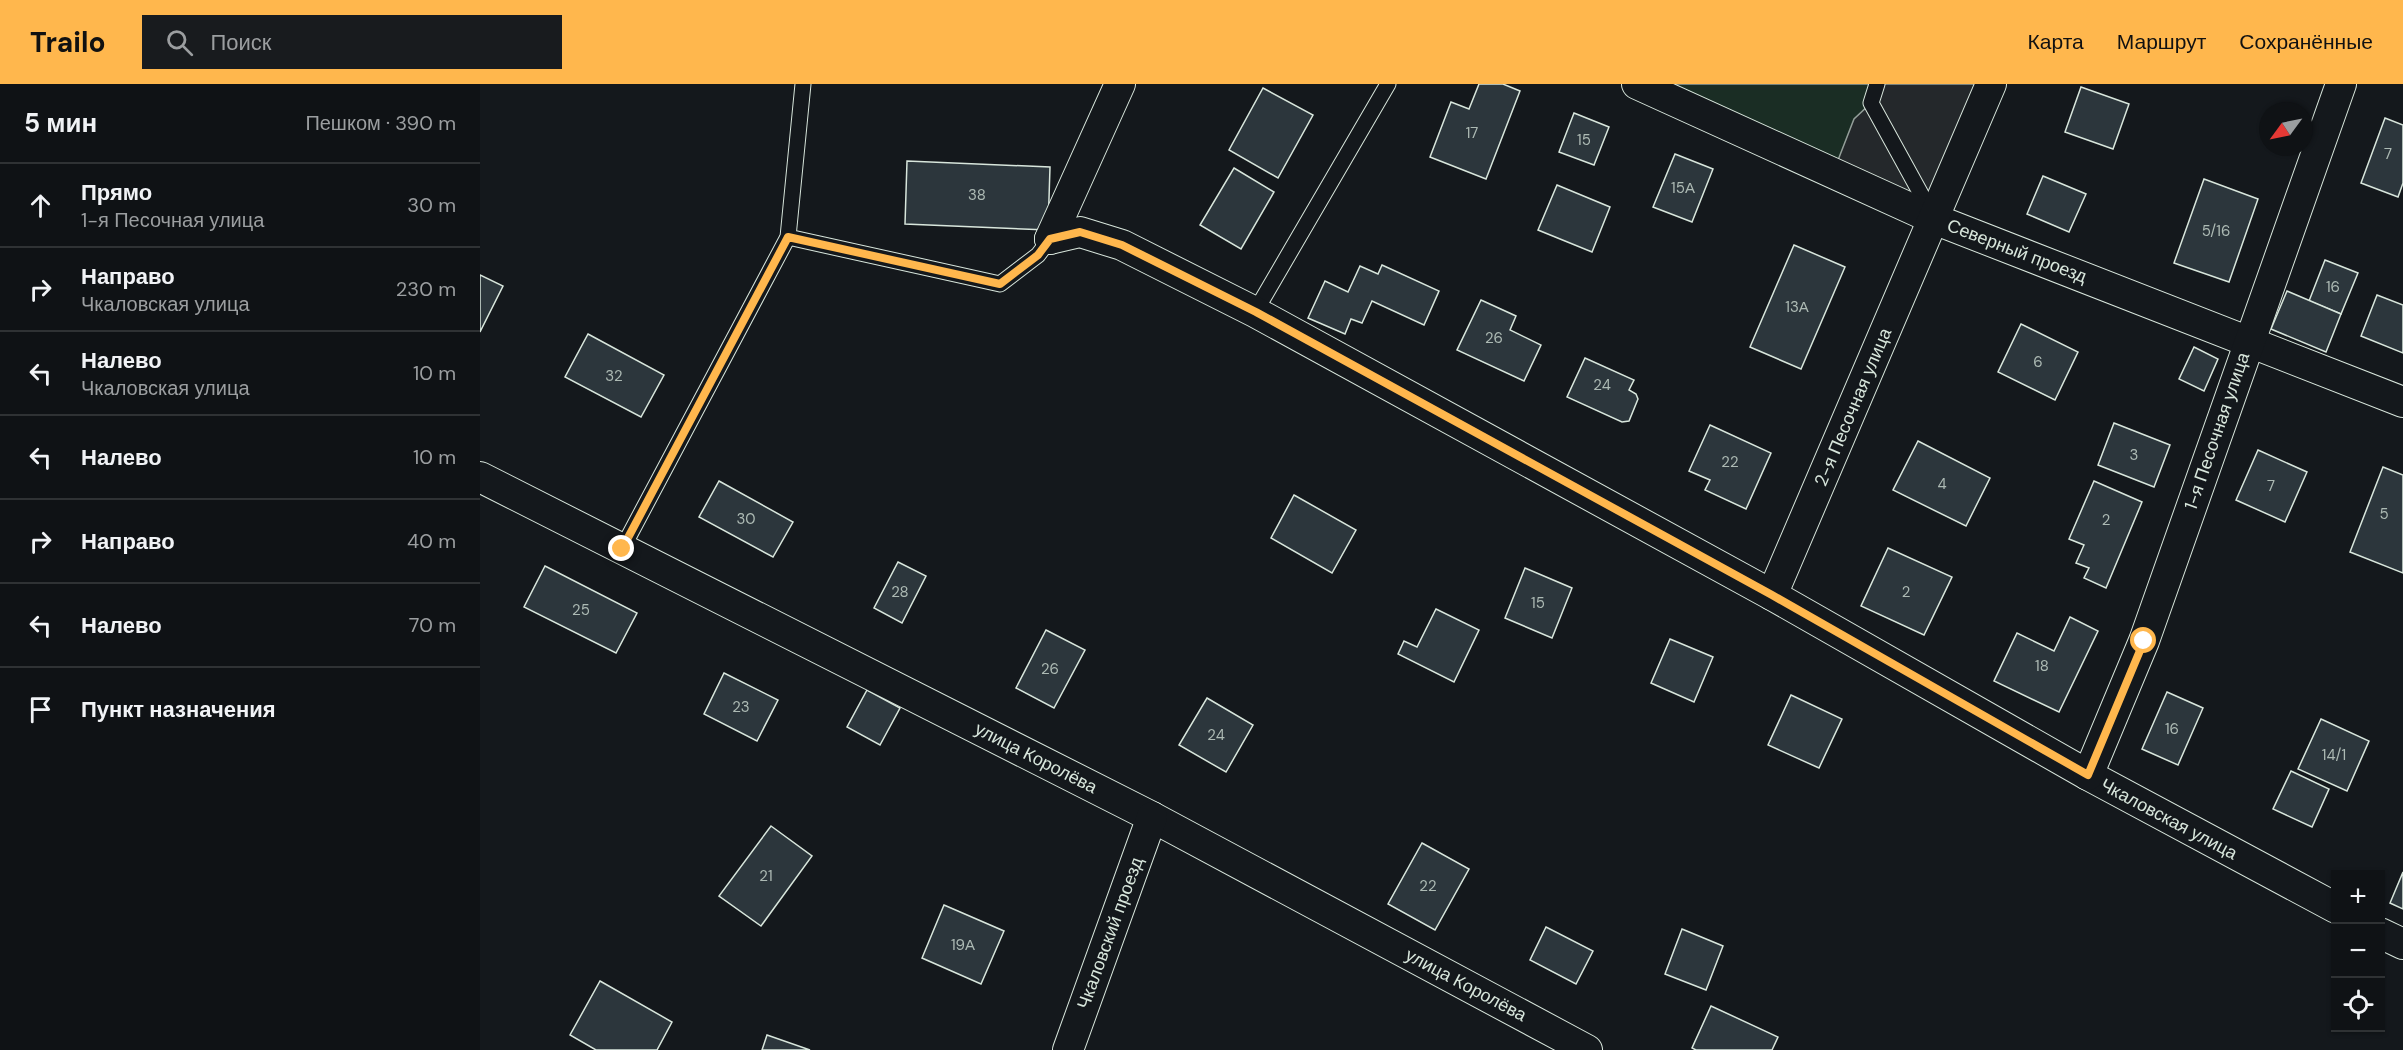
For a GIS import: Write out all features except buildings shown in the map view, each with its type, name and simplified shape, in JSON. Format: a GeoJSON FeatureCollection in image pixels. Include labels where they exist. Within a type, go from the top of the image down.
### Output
{"type":"FeatureCollection","features":[{"type":"Feature","properties":{"kind":"street"},"geometry":{"type":"LineString","coordinates":[[1050,239],[1120,84]]}},
{"type":"Feature","properties":{"kind":"street","name":"Северный проезд"},"geometry":{"type":"LineString","coordinates":[[1637,84],[1934,219],[2403,402]]}},
{"type":"Feature","properties":{"kind":"street","name":"2-я Песочная улица"},"geometry":{"type":"LineString","coordinates":[[1772,595],[1991,84]]}},
{"type":"Feature","properties":{"kind":"street","name":"1-я Песочная улица"},"geometry":{"type":"LineString","coordinates":[[2088,775],[2144,641],[2341,84]]}},
{"type":"Feature","properties":{"kind":"street","name":"Чкаловская улица"},"geometry":{"type":"LineString","coordinates":[[1050,239],[1080,232],[1122,245],[1256,312],[1772,595],[2088,775],[2331,906]]}},
{"type":"Feature","properties":{"kind":"street","name":"улица Королёва"},"geometry":{"type":"LineString","coordinates":[[480,477],[1152,817],[1587,1050]]}},
{"type":"Feature","properties":{"kind":"street","name":"Чкаловский проезд"},"geometry":{"type":"LineString","coordinates":[[1068,1050],[1152,817]]}},
{"type":"Feature","properties":{"kind":"street"},"geometry":{"type":"LineString","coordinates":[[2385,935],[2403,944]]}},
{"type":"Feature","properties":{"kind":"lane"},"geometry":{"type":"LineString","coordinates":[[622,549],[788,237],[803,84]]}},
{"type":"Feature","properties":{"kind":"lane"},"geometry":{"type":"LineString","coordinates":[[1256,312],[1388,84]]}},
{"type":"Feature","properties":{"kind":"lane"},"geometry":{"type":"LineString","coordinates":[[1877,84],[1871,103],[1934,219]]}},
{"type":"Feature","properties":{"kind":"lane"},"geometry":{"type":"LineString","coordinates":[[788,237],[1000,284],[1038,255],[1050,239]]}},
{"type":"Feature","properties":{"kind":"green space"},"geometry":{"type":"Polygon","coordinates":[[[1633,84],[1877,84],[1871,103],[1833,173],[1633,84]]]}},
{"type":"Feature","properties":{"kind":"shaded area"},"geometry":{"type":"Polygon","coordinates":[[[1877,84],[1991,84],[1934,219],[1833,173],[1854,119],[1871,103],[1877,84]]]}},
{"type":"Feature","properties":{"kind":"route"},"geometry":{"type":"LineString","coordinates":[[622,549],[788,237],[1000,284],[1038,255],[1050,239],[1080,232],[1122,245],[1256,312],[1772,595],[2088,775],[2144,641]]}}]}
